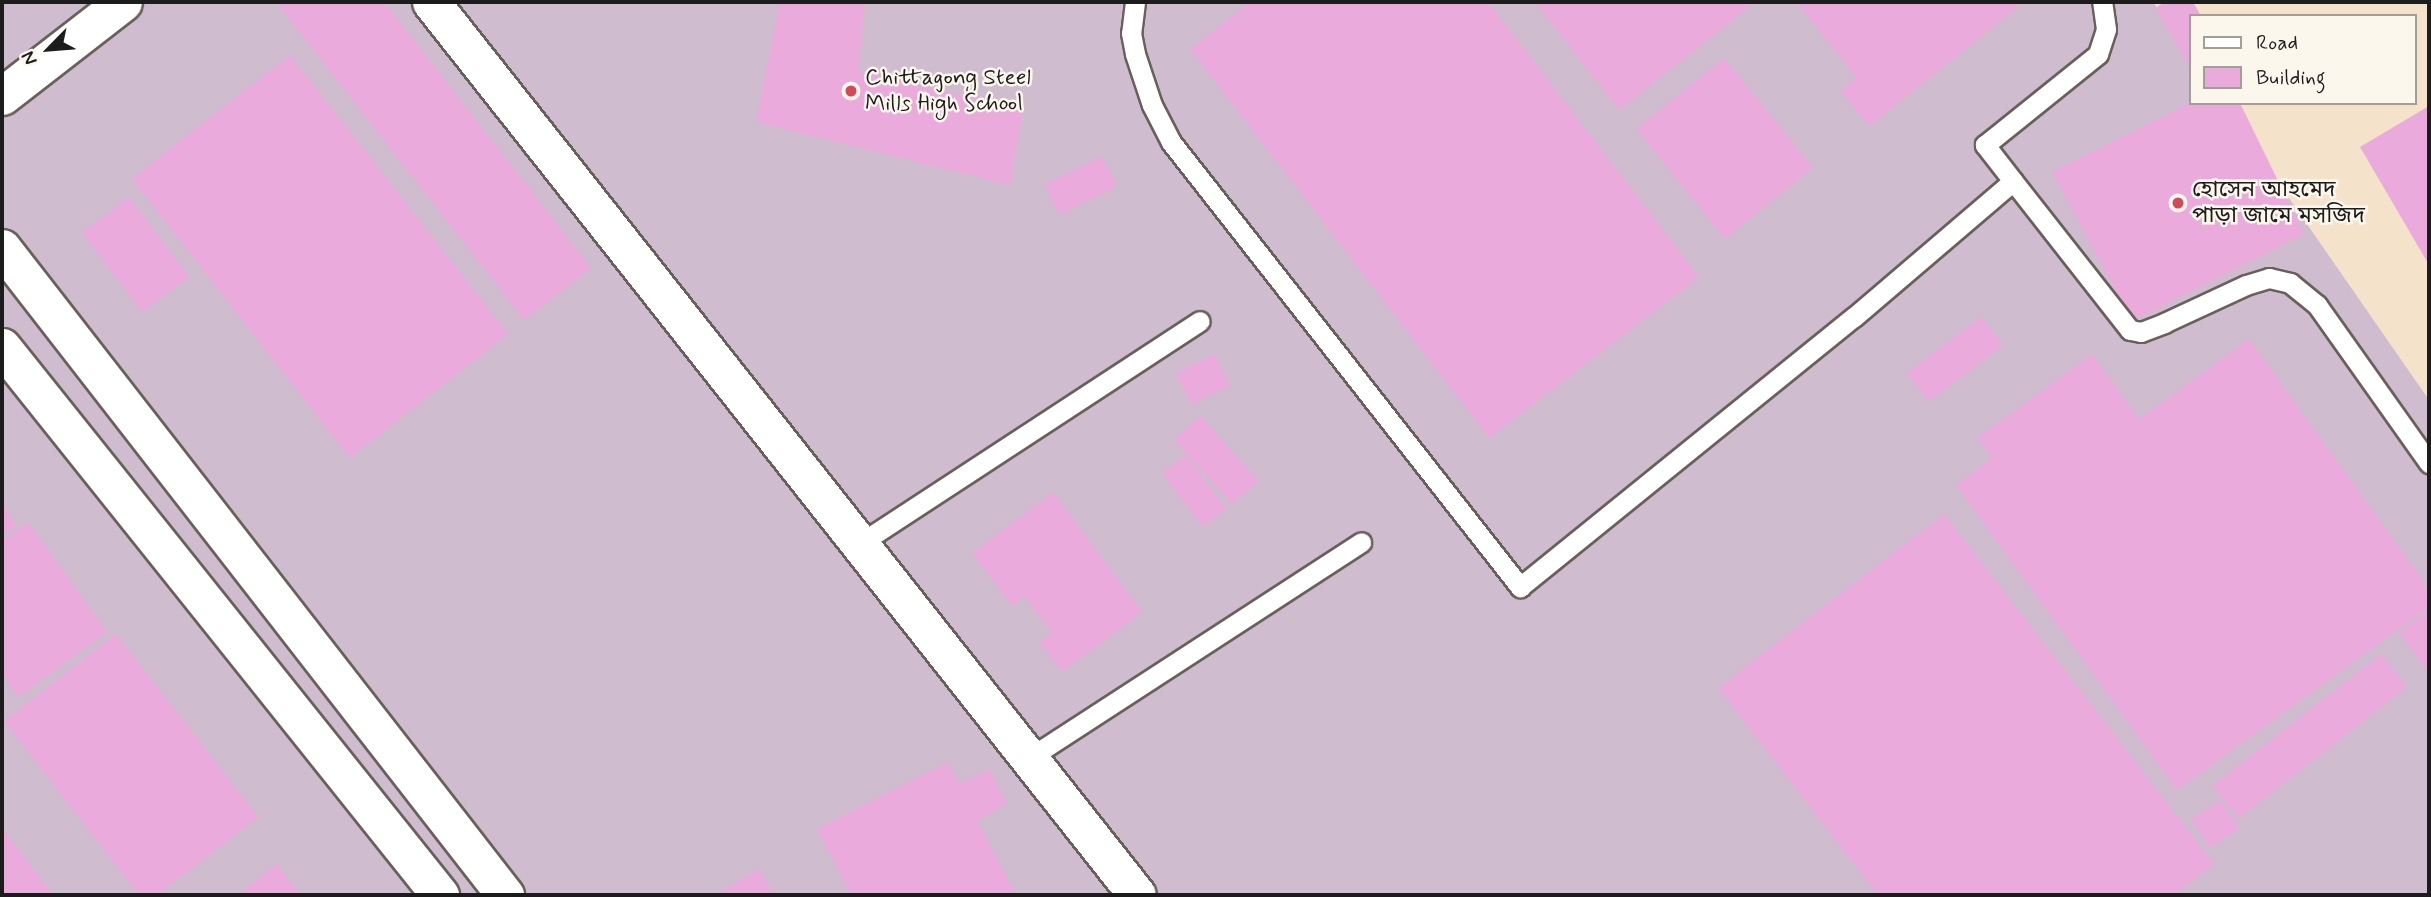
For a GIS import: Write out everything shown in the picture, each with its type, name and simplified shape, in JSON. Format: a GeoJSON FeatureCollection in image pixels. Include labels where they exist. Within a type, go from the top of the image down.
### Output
{"type":"FeatureCollection","features":[{"type":"Feature","properties":{"kind":"street"},"geometry":{"type":"LineString","coordinates":[[2,96],[124,2]]}},
{"type":"Feature","properties":{"kind":"street"},"geometry":{"type":"LineString","coordinates":[[431,2],[1137,895]]}},
{"type":"Feature","properties":{"kind":"street"},"geometry":{"type":"LineString","coordinates":[[2,248],[505,895]]}},
{"type":"Feature","properties":{"kind":"street"},"geometry":{"type":"LineString","coordinates":[[2,347],[440,895]]}},
{"type":"Feature","properties":{"kind":"lane"},"geometry":{"type":"LineString","coordinates":[[1135,2],[1130,33],[1135,54],[1152,105],[1171,142],[1520,587],[1854,317],[2013,181]]}},
{"type":"Feature","properties":{"kind":"lane"},"geometry":{"type":"LineString","coordinates":[[2102,2],[2106,29],[2098,54],[1985,145],[2130,330],[2141,331],[2164,323],[2246,285],[2269,278],[2290,284],[2317,305],[2429,463]]}},
{"type":"Feature","properties":{"kind":"lane"},"geometry":{"type":"LineString","coordinates":[[859,544],[1200,321]]}},
{"type":"Feature","properties":{"kind":"lane"},"geometry":{"type":"LineString","coordinates":[[1029,758],[1362,542]]}},
{"type":"Feature","properties":{"kind":"shaded area"},"geometry":{"type":"Polygon","coordinates":[[[2,2],[2153,2],[2190,56],[2190,105],[2224,105],[2429,400],[2429,895],[2,895],[2,2]]]}},
{"type":"Feature","properties":{"kind":"building"},"geometry":{"type":"Polygon","coordinates":[[[276,2],[384,2],[591,268],[524,320],[276,2]]]}},
{"type":"Feature","properties":{"kind":"building","name":"Chittagong Steel Mills High School"},"geometry":{"type":"Polygon","coordinates":[[[780,2],[865,2],[858,71],[1023,110],[1010,185],[756,122],[780,2]]]}},
{"type":"Feature","properties":{"kind":"building"},"geometry":{"type":"Polygon","coordinates":[[[1250,2],[1488,2],[1699,277],[1489,438],[1190,49],[1250,2]]]}},
{"type":"Feature","properties":{"kind":"building"},"geometry":{"type":"Polygon","coordinates":[[[1535,2],[1747,2],[1750,6],[1619,110],[1535,2]]]}},
{"type":"Feature","properties":{"kind":"building"},"geometry":{"type":"Polygon","coordinates":[[[1796,2],[2014,2],[2018,7],[1869,126],[1840,91],[1857,78],[1796,2]]]}},
{"type":"Feature","properties":{"kind":"building"},"geometry":{"type":"Polygon","coordinates":[[[2165,2],[2193,2],[2200,14],[2190,14],[2190,67],[2155,8],[2165,2]]]}},
{"type":"Feature","properties":{"kind":"building"},"geometry":{"type":"Polygon","coordinates":[[[290,55],[508,334],[350,458],[132,179],[290,55]]]}},
{"type":"Feature","properties":{"kind":"building"},"geometry":{"type":"Polygon","coordinates":[[[1724,58],[1813,168],[1725,239],[1636,129],[1724,58]]]}},
{"type":"Feature","properties":{"kind":"building","name":"হোসেন আহমেদ পাড়া জামে মসজিদ"},"geometry":{"type":"Polygon","coordinates":[[[2190,103],[2241,105],[2304,234],[2132,321],[2052,172],[2190,103]]]}},
{"type":"Feature","properties":{"kind":"building"},"geometry":{"type":"Polygon","coordinates":[[[2429,106],[2429,265],[2360,147],[2429,106]]]}},
{"type":"Feature","properties":{"kind":"building"},"geometry":{"type":"Polygon","coordinates":[[[1102,156],[1117,187],[1059,215],[1044,184],[1102,156]]]}},
{"type":"Feature","properties":{"kind":"building"},"geometry":{"type":"Polygon","coordinates":[[[129,197],[189,277],[142,312],[82,233],[129,197]]]}},
{"type":"Feature","properties":{"kind":"building"},"geometry":{"type":"Polygon","coordinates":[[[1981,317],[2003,346],[1928,402],[1907,373],[1981,317]]]}},
{"type":"Feature","properties":{"kind":"building"},"geometry":{"type":"Polygon","coordinates":[[[2249,339],[2429,589],[2429,607],[2177,790],[1956,485],[1992,458],[1977,438],[2092,354],[2139,419],[2249,339]]]}},
{"type":"Feature","properties":{"kind":"building"},"geometry":{"type":"Polygon","coordinates":[[[1214,354],[1230,385],[1192,405],[1176,374],[1214,354]]]}},
{"type":"Feature","properties":{"kind":"building"},"geometry":{"type":"Polygon","coordinates":[[[1200,416],[1258,481],[1232,504],[1174,439],[1200,416]]]}},
{"type":"Feature","properties":{"kind":"building"},"geometry":{"type":"Polygon","coordinates":[[[1186,455],[1226,509],[1202,527],[1162,473],[1186,455]]]}},
{"type":"Feature","properties":{"kind":"building"},"geometry":{"type":"Polygon","coordinates":[[[1053,492],[1142,612],[1062,672],[1039,642],[1052,633],[1024,596],[1012,606],[972,553],[1053,492]]]}},
{"type":"Feature","properties":{"kind":"building"},"geometry":{"type":"Polygon","coordinates":[[[2,503],[16,526],[2,535],[2,503]]]}},
{"type":"Feature","properties":{"kind":"building"},"geometry":{"type":"Polygon","coordinates":[[[1944,514],[2214,864],[2174,895],[1878,895],[1718,688],[1944,514]]]}},
{"type":"Feature","properties":{"kind":"building"},"geometry":{"type":"Polygon","coordinates":[[[28,522],[107,632],[18,697],[2,674],[2,541],[28,522]]]}},
{"type":"Feature","properties":{"kind":"building"},"geometry":{"type":"Polygon","coordinates":[[[2429,610],[2429,673],[2399,633],[2429,610]]]}},
{"type":"Feature","properties":{"kind":"building"},"geometry":{"type":"Polygon","coordinates":[[[116,634],[258,817],[157,895],[139,895],[4,721],[116,634]]]}},
{"type":"Feature","properties":{"kind":"building"},"geometry":{"type":"Polygon","coordinates":[[[2381,654],[2407,687],[2238,819],[2212,786],[2381,654]]]}},
{"type":"Feature","properties":{"kind":"building"},"geometry":{"type":"Polygon","coordinates":[[[948,762],[959,784],[989,769],[1007,804],[977,820],[1016,895],[851,895],[817,829],[948,762]]]}},
{"type":"Feature","properties":{"kind":"building"},"geometry":{"type":"Polygon","coordinates":[[[2220,800],[2239,828],[2210,848],[2191,820],[2220,800]]]}},
{"type":"Feature","properties":{"kind":"building"},"geometry":{"type":"Polygon","coordinates":[[[2,828],[53,895],[2,895],[2,828]]]}},
{"type":"Feature","properties":{"kind":"building"},"geometry":{"type":"Polygon","coordinates":[[[276,864],[301,895],[238,895],[276,864]]]}},
{"type":"Feature","properties":{"kind":"building"},"geometry":{"type":"Polygon","coordinates":[[[759,869],[774,895],[715,895],[759,869]]]}},
{"type":"Feature","properties":{"kind":"place","name":"Chittagong Steel Mills High School"},"geometry":{"type":"Point","coordinates":[851,91]}},
{"type":"Feature","properties":{"kind":"place","name":"হোসেন আহমেদ পাড়া জামে মসজিদ"},"geometry":{"type":"Point","coordinates":[2178,203]}}]}
